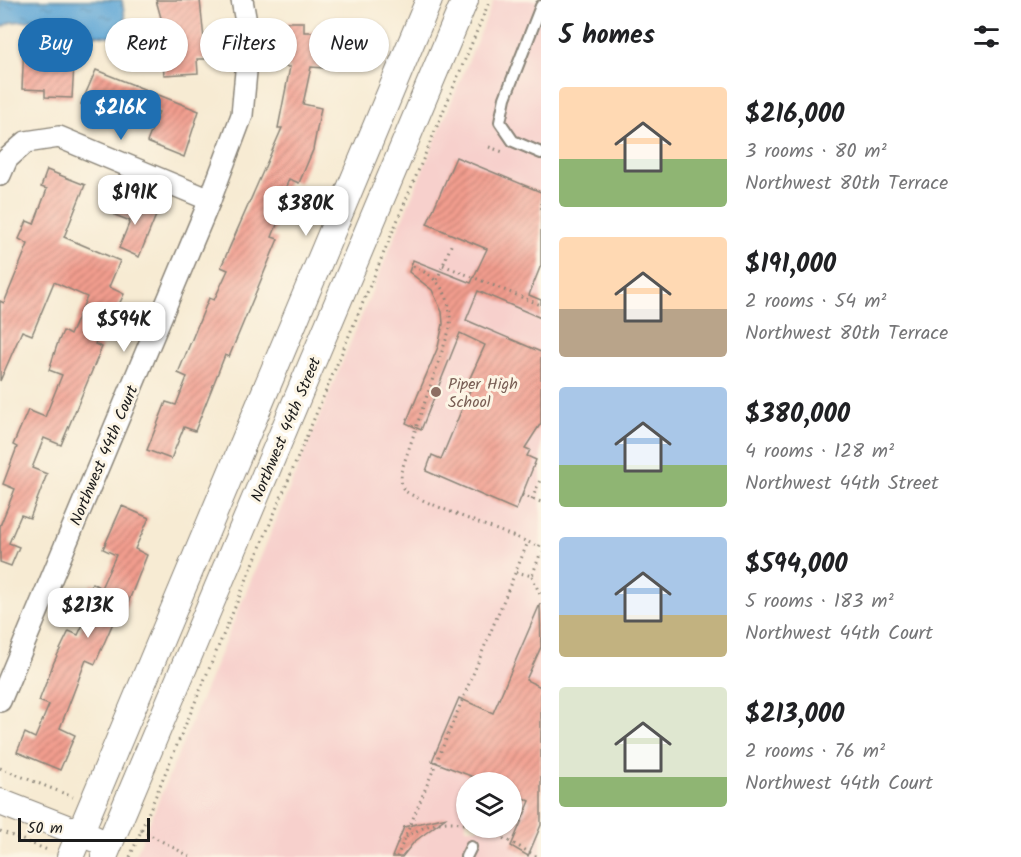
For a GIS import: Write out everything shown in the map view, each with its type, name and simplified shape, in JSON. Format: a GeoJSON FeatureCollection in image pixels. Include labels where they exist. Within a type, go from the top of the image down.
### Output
{"type":"FeatureCollection","features":[{"type":"Feature","properties":{"kind":"street","name":"Northwest 44th Court"},"geometry":{"type":"LineString","coordinates":[[0,701],[210,200],[242,115],[249,39],[242,0]]}},
{"type":"Feature","properties":{"kind":"street","name":"Northwest 44th Street"},"geometry":{"type":"LineString","coordinates":[[74,846],[429,0]]}},
{"type":"Feature","properties":{"kind":"street","name":"Northwest 44th Street"},"geometry":{"type":"LineString","coordinates":[[114,853],[465,0]]}},
{"type":"Feature","properties":{"kind":"street"},"geometry":{"type":"LineString","coordinates":[[0,175],[7,159],[26,142],[59,136],[210,200]]}},
{"type":"Feature","properties":{"kind":"street"},"geometry":{"type":"LineString","coordinates":[[0,802],[74,846],[114,853]]}},
{"type":"Feature","properties":{"kind":"lane"},"geometry":{"type":"LineString","coordinates":[[541,6],[505,98],[500,122],[513,141],[541,153]]}},
{"type":"Feature","properties":{"kind":"path"},"geometry":{"type":"LineString","coordinates":[[114,853],[141,830],[490,0]]}},
{"type":"Feature","properties":{"kind":"path"},"geometry":{"type":"LineString","coordinates":[[436,279],[452,243]]}},
{"type":"Feature","properties":{"kind":"path"},"geometry":{"type":"LineString","coordinates":[[442,265],[541,305]]}},
{"type":"Feature","properties":{"kind":"path"},"geometry":{"type":"LineString","coordinates":[[413,266],[436,279],[447,294],[451,312],[450,328],[401,472],[403,488],[419,499],[540,545],[541,552],[532,576],[541,597]]}},
{"type":"Feature","properties":{"kind":"path"},"geometry":{"type":"LineString","coordinates":[[532,499],[541,478]]}},
{"type":"Feature","properties":{"kind":"path"},"geometry":{"type":"LineString","coordinates":[[522,495],[541,502]]}},
{"type":"Feature","properties":{"kind":"path"},"geometry":{"type":"LineString","coordinates":[[398,857],[528,542]]}},
{"type":"Feature","properties":{"kind":"path"},"geometry":{"type":"LineString","coordinates":[[516,572],[532,576]]}},
{"type":"Feature","properties":{"kind":"path"},"geometry":{"type":"LineString","coordinates":[[405,838],[419,829],[436,824],[456,822]]}},
{"type":"Feature","properties":{"kind":"path"},"geometry":{"type":"LineString","coordinates":[[141,830],[190,857]]}},
{"type":"Feature","properties":{"kind":"path"},"geometry":{"type":"LineString","coordinates":[[0,831],[8,834]]}},
{"type":"Feature","properties":{"kind":"path"},"geometry":{"type":"LineString","coordinates":[[500,838],[530,850],[538,857]]}},
{"type":"Feature","properties":{"kind":"shaded area","name":"Piper High School"},"geometry":{"type":"Polygon","coordinates":[[[494,0],[541,0],[541,857],[135,857],[494,0]]]}},
{"type":"Feature","properties":{"kind":"water"},"geometry":{"type":"Polygon","coordinates":[[[0,0],[122,0],[125,18],[105,18],[105,36],[93,35],[93,18],[18,18],[18,22],[11,22],[0,28],[0,0]]]}},
{"type":"Feature","properties":{"kind":"building"},"geometry":{"type":"Polygon","coordinates":[[[156,0],[200,0],[202,18],[200,18],[200,59],[197,59],[198,73],[164,75],[164,72],[188,72],[188,18],[161,18],[156,0]]]}},
{"type":"Feature","properties":{"kind":"building"},"geometry":{"type":"Polygon","coordinates":[[[297,22],[304,22],[304,32],[309,32],[310,72],[303,104],[321,108],[313,150],[299,183],[289,179],[275,215],[280,217],[272,237],[278,239],[229,357],[225,355],[195,431],[184,427],[171,459],[147,450],[166,402],[176,405],[187,377],[178,373],[209,298],[214,300],[228,270],[221,267],[282,128],[278,128],[289,72],[297,72],[297,22]]]}},
{"type":"Feature","properties":{"kind":"building"},"geometry":{"type":"Polygon","coordinates":[[[96,70],[199,111],[184,157],[147,142],[159,112],[131,101],[122,122],[81,104],[96,70]]]}},
{"type":"Feature","properties":{"kind":"building"},"geometry":{"type":"Polygon","coordinates":[[[23,72],[74,72],[72,98],[45,97],[45,90],[22,89],[23,72]]]}},
{"type":"Feature","properties":{"kind":"building"},"geometry":{"type":"Polygon","coordinates":[[[456,157],[541,192],[541,265],[529,295],[541,300],[541,318],[478,291],[466,320],[541,352],[541,423],[525,448],[530,450],[527,456],[536,460],[516,510],[426,471],[432,455],[441,459],[474,380],[470,378],[485,345],[460,333],[421,430],[406,423],[438,347],[443,324],[442,312],[432,290],[409,272],[413,260],[471,283],[487,249],[427,224],[456,157]]]}},
{"type":"Feature","properties":{"kind":"building"},"geometry":{"type":"Polygon","coordinates":[[[47,170],[85,185],[64,237],[120,261],[109,287],[124,294],[116,311],[110,308],[95,344],[102,347],[61,445],[44,438],[32,468],[47,474],[30,518],[21,515],[9,543],[19,547],[11,566],[0,562],[0,526],[15,489],[3,484],[17,447],[13,445],[28,410],[45,417],[62,375],[49,370],[57,345],[63,331],[70,335],[87,297],[54,282],[32,335],[22,331],[0,381],[0,301],[4,303],[28,244],[19,239],[27,221],[34,224],[47,189],[41,187],[47,170]]]}},
{"type":"Feature","properties":{"kind":"building"},"geometry":{"type":"Polygon","coordinates":[[[121,199],[157,213],[139,257],[119,248],[130,221],[115,215],[121,199]]]}},
{"type":"Feature","properties":{"kind":"building"},"geometry":{"type":"Polygon","coordinates":[[[122,506],[149,518],[135,549],[147,555],[122,618],[116,616],[95,664],[86,660],[60,728],[75,735],[60,770],[17,752],[25,733],[35,738],[49,705],[39,701],[54,662],[69,631],[78,635],[92,605],[84,601],[92,583],[101,588],[116,555],[103,549],[122,506]]]}},
{"type":"Feature","properties":{"kind":"building"},"geometry":{"type":"Polygon","coordinates":[[[540,604],[541,647],[526,680],[541,687],[541,825],[528,856],[511,846],[514,838],[522,838],[522,820],[530,801],[522,797],[522,772],[460,772],[432,761],[459,698],[493,713],[540,604]]]}},
{"type":"Feature","properties":{"kind":"building"},"geometry":{"type":"Polygon","coordinates":[[[447,817],[414,842],[402,857],[392,857],[404,827],[447,817]]]}},
{"type":"Feature","properties":{"kind":"place","name":"Piper High School"},"geometry":{"type":"Point","coordinates":[436,392]}}]}
